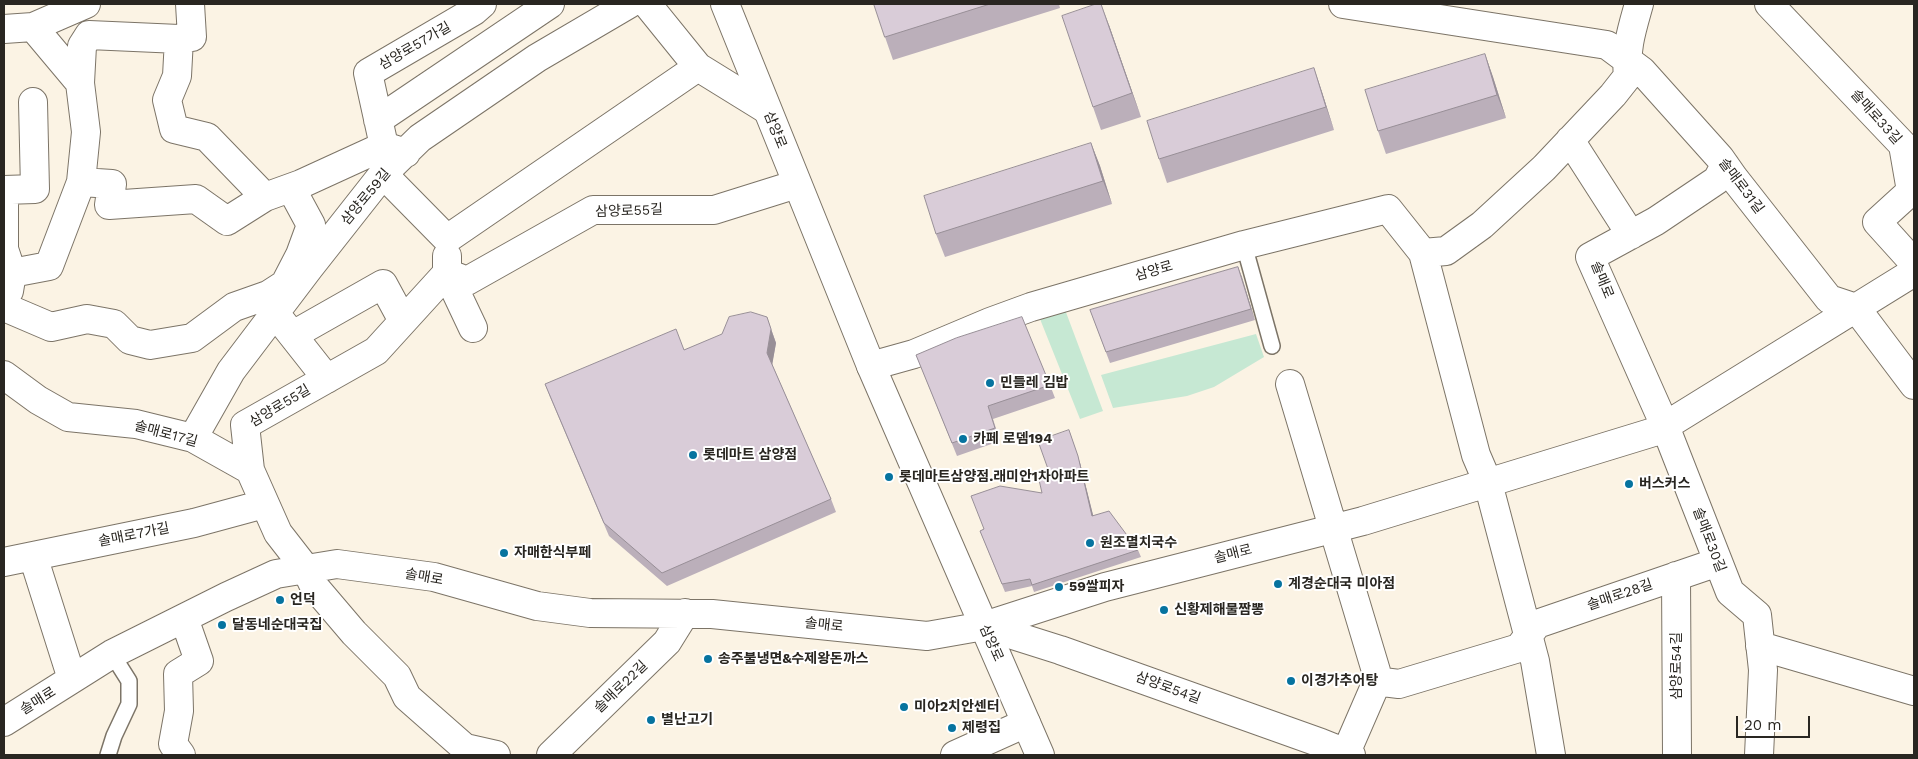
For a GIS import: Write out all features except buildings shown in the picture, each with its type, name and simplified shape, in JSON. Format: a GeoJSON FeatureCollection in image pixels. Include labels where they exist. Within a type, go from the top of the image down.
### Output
{"type":"FeatureCollection","features":[{"type":"Feature","properties":{"kind":"street"},"geometry":{"type":"LineString","coordinates":[[4,29],[33,27],[86,4]]}},
{"type":"Feature","properties":{"kind":"street"},"geometry":{"type":"LineString","coordinates":[[12,273],[49,266],[81,182],[86,132],[80,83],[82,46],[90,35],[179,39],[192,37],[190,4]]}},
{"type":"Feature","properties":{"kind":"street"},"geometry":{"type":"LineString","coordinates":[[378,120],[550,4]]}},
{"type":"Feature","properties":{"kind":"street","name":"삼양로59길"},"geometry":{"type":"LineString","coordinates":[[193,438],[231,371],[383,174],[395,149],[420,138],[537,58],[596,12],[629,4]]}},
{"type":"Feature","properties":{"kind":"street"},"geometry":{"type":"LineString","coordinates":[[647,4],[698,68],[766,109]]}},
{"type":"Feature","properties":{"kind":"street","name":"삼양로"},"geometry":{"type":"LineString","coordinates":[[725,4],[871,366],[1040,755]]}},
{"type":"Feature","properties":{"kind":"street","name":"솔매로31길"},"geometry":{"type":"LineString","coordinates":[[1343,4],[1411,9],[1607,45],[1642,71],[1725,166],[1829,299],[1856,308]]}},
{"type":"Feature","properties":{"kind":"street"},"geometry":{"type":"LineString","coordinates":[[1551,755],[1535,661],[1488,483],[1476,455],[1423,252],[1446,251],[1482,225],[1544,168],[1628,76],[1626,58],[1629,38],[1639,4]]}},
{"type":"Feature","properties":{"kind":"street","name":"솔매로33길"},"geometry":{"type":"LineString","coordinates":[[1770,4],[1903,145],[1911,191],[1877,222],[1914,263]]}},
{"type":"Feature","properties":{"kind":"street","name":"삼양로57가길"},"geometry":{"type":"LineString","coordinates":[[395,149],[378,120],[368,73],[474,6]]}},
{"type":"Feature","properties":{"kind":"street"},"geometry":{"type":"LineString","coordinates":[[33,27],[80,83]]}},
{"type":"Feature","properties":{"kind":"street"},"geometry":{"type":"LineString","coordinates":[[179,39],[177,76],[167,100],[174,129],[207,137],[265,197]]}},
{"type":"Feature","properties":{"kind":"street"},"geometry":{"type":"LineString","coordinates":[[447,239],[698,68]]}},
{"type":"Feature","properties":{"kind":"street"},"geometry":{"type":"LineString","coordinates":[[4,300],[8,296],[12,273],[4,249],[4,190],[35,189],[33,102]]}},
{"type":"Feature","properties":{"kind":"street"},"geometry":{"type":"LineString","coordinates":[[1570,140],[1631,235]]}},
{"type":"Feature","properties":{"kind":"street"},"geometry":{"type":"LineString","coordinates":[[81,182],[112,184],[109,205],[196,200],[227,221],[265,197],[395,149]]}},
{"type":"Feature","properties":{"kind":"street","name":"솔매로"},"geometry":{"type":"LineString","coordinates":[[1665,426],[1590,258],[1656,221],[1717,180],[1725,166]]}},
{"type":"Feature","properties":{"kind":"street"},"geometry":{"type":"LineString","coordinates":[[383,174],[447,239],[447,273],[473,328]]}},
{"type":"Feature","properties":{"kind":"street","name":"삼양로55길"},"geometry":{"type":"LineString","coordinates":[[250,470],[245,425],[376,351],[447,273],[467,281],[593,210],[714,210],[797,184]]}},
{"type":"Feature","properties":{"kind":"street"},"geometry":{"type":"LineString","coordinates":[[4,307],[51,327],[87,319],[114,324],[130,340],[150,345],[192,338],[234,307],[268,296],[285,284],[300,255],[311,225],[291,188]]}},
{"type":"Feature","properties":{"kind":"street","name":"삼양로"},"geometry":{"type":"LineString","coordinates":[[871,366],[914,354],[1031,307],[1244,245],[1388,209],[1423,252]]}},
{"type":"Feature","properties":{"kind":"street","name":"솔매로"},"geometry":{"type":"LineString","coordinates":[[4,722],[112,654],[276,574],[336,564],[434,577],[537,606],[590,613],[712,614],[927,636],[984,626],[1105,587],[1335,528],[1657,431],[1914,272]]}},
{"type":"Feature","properties":{"kind":"street"},"geometry":{"type":"LineString","coordinates":[[293,335],[383,284],[403,321]]}},
{"type":"Feature","properties":{"kind":"street"},"geometry":{"type":"LineString","coordinates":[[1856,308],[1914,385]]}},
{"type":"Feature","properties":{"kind":"street","name":"삼양로55길"},"geometry":{"type":"LineString","coordinates":[[275,313],[327,379]]}},
{"type":"Feature","properties":{"kind":"street","name":"솔매로17길"},"geometry":{"type":"LineString","coordinates":[[4,375],[38,400],[68,417],[136,424],[193,438],[250,470]]}},
{"type":"Feature","properties":{"kind":"street"},"geometry":{"type":"LineString","coordinates":[[1290,384],[1335,528],[1376,671],[1375,686],[1347,755]]}},
{"type":"Feature","properties":{"kind":"street","name":"솔매로30길"},"geometry":{"type":"LineString","coordinates":[[1665,426],[1730,592],[1757,615],[1762,670],[1759,755]]}},
{"type":"Feature","properties":{"kind":"street"},"geometry":{"type":"LineString","coordinates":[[250,470],[278,533],[306,569],[314,586],[354,633],[398,676],[407,697],[464,748],[496,755]]}},
{"type":"Feature","properties":{"kind":"street","name":"솔매로7가길"},"geometry":{"type":"LineString","coordinates":[[4,562],[194,523],[264,504]]}},
{"type":"Feature","properties":{"kind":"street"},"geometry":{"type":"LineString","coordinates":[[33,556],[72,679]]}},
{"type":"Feature","properties":{"kind":"street","name":"솔매로28길"},"geometry":{"type":"LineString","coordinates":[[1375,681],[1399,684],[1519,648],[1538,624],[1718,562]]}},
{"type":"Feature","properties":{"kind":"street","name":"삼양로54길"},"geometry":{"type":"LineString","coordinates":[[1676,576],[1677,755]]}},
{"type":"Feature","properties":{"kind":"street","name":"솔매로22길"},"geometry":{"type":"LineString","coordinates":[[551,755],[667,642],[685,614]]}},
{"type":"Feature","properties":{"kind":"street"},"geometry":{"type":"LineString","coordinates":[[181,755],[173,744],[179,711],[178,674],[199,661],[184,618]]}},
{"type":"Feature","properties":{"kind":"street","name":"삼양로54길"},"geometry":{"type":"LineString","coordinates":[[984,626],[1069,653],[1321,743],[1347,755]]}},
{"type":"Feature","properties":{"kind":"street"},"geometry":{"type":"LineString","coordinates":[[1760,646],[1914,691]]}},
{"type":"Feature","properties":{"kind":"street"},"geometry":{"type":"LineString","coordinates":[[955,755],[1026,723]]}},
{"type":"Feature","properties":{"kind":"lane"},"geometry":{"type":"LineString","coordinates":[[1244,245],[1272,346]]}},
{"type":"Feature","properties":{"kind":"lane"},"geometry":{"type":"LineString","coordinates":[[108,755],[114,736],[129,704],[129,681],[112,654]]}},
{"type":"Feature","properties":{"kind":"green space"},"geometry":{"type":"Polygon","coordinates":[[[1064,307],[1103,411],[1080,419],[1038,314],[1064,307]]]}},
{"type":"Feature","properties":{"kind":"green space"},"geometry":{"type":"Polygon","coordinates":[[[1256,334],[1264,357],[1214,387],[1187,396],[1113,408],[1101,375],[1256,334]]]}},
{"type":"Feature","properties":{"kind":"place","name":"민들레 김밥"},"geometry":{"type":"Point","coordinates":[990,383]}},
{"type":"Feature","properties":{"kind":"place","name":"카페 로뎀194"},"geometry":{"type":"Point","coordinates":[963,439]}},
{"type":"Feature","properties":{"kind":"place","name":"롯데마트 삼양점"},"geometry":{"type":"Point","coordinates":[693,455]}},
{"type":"Feature","properties":{"kind":"place","name":"롯데마트삼양점.래미안1차아파트"},"geometry":{"type":"Point","coordinates":[889,477]}},
{"type":"Feature","properties":{"kind":"place","name":"버스커스"},"geometry":{"type":"Point","coordinates":[1629,484]}},
{"type":"Feature","properties":{"kind":"place","name":"원조멸치국수"},"geometry":{"type":"Point","coordinates":[1090,543]}},
{"type":"Feature","properties":{"kind":"place","name":"자매한식부페"},"geometry":{"type":"Point","coordinates":[504,553]}},
{"type":"Feature","properties":{"kind":"place","name":"계경순대국 미아점"},"geometry":{"type":"Point","coordinates":[1278,584]}},
{"type":"Feature","properties":{"kind":"place","name":"59쌀피자"},"geometry":{"type":"Point","coordinates":[1059,587]}},
{"type":"Feature","properties":{"kind":"place","name":"언덕"},"geometry":{"type":"Point","coordinates":[280,600]}},
{"type":"Feature","properties":{"kind":"place","name":"신황제해물짬뽕"},"geometry":{"type":"Point","coordinates":[1164,610]}},
{"type":"Feature","properties":{"kind":"place","name":"달동네순대국집"},"geometry":{"type":"Point","coordinates":[222,625]}},
{"type":"Feature","properties":{"kind":"place","name":"송주불냉면&수제왕돈까스"},"geometry":{"type":"Point","coordinates":[708,659]}},
{"type":"Feature","properties":{"kind":"place","name":"이경가추어탕"},"geometry":{"type":"Point","coordinates":[1291,681]}},
{"type":"Feature","properties":{"kind":"place","name":"미아2치안센터"},"geometry":{"type":"Point","coordinates":[904,707]}},
{"type":"Feature","properties":{"kind":"place","name":"별난고기"},"geometry":{"type":"Point","coordinates":[651,720]}},
{"type":"Feature","properties":{"kind":"place","name":"제령집"},"geometry":{"type":"Point","coordinates":[952,728]}}]}
